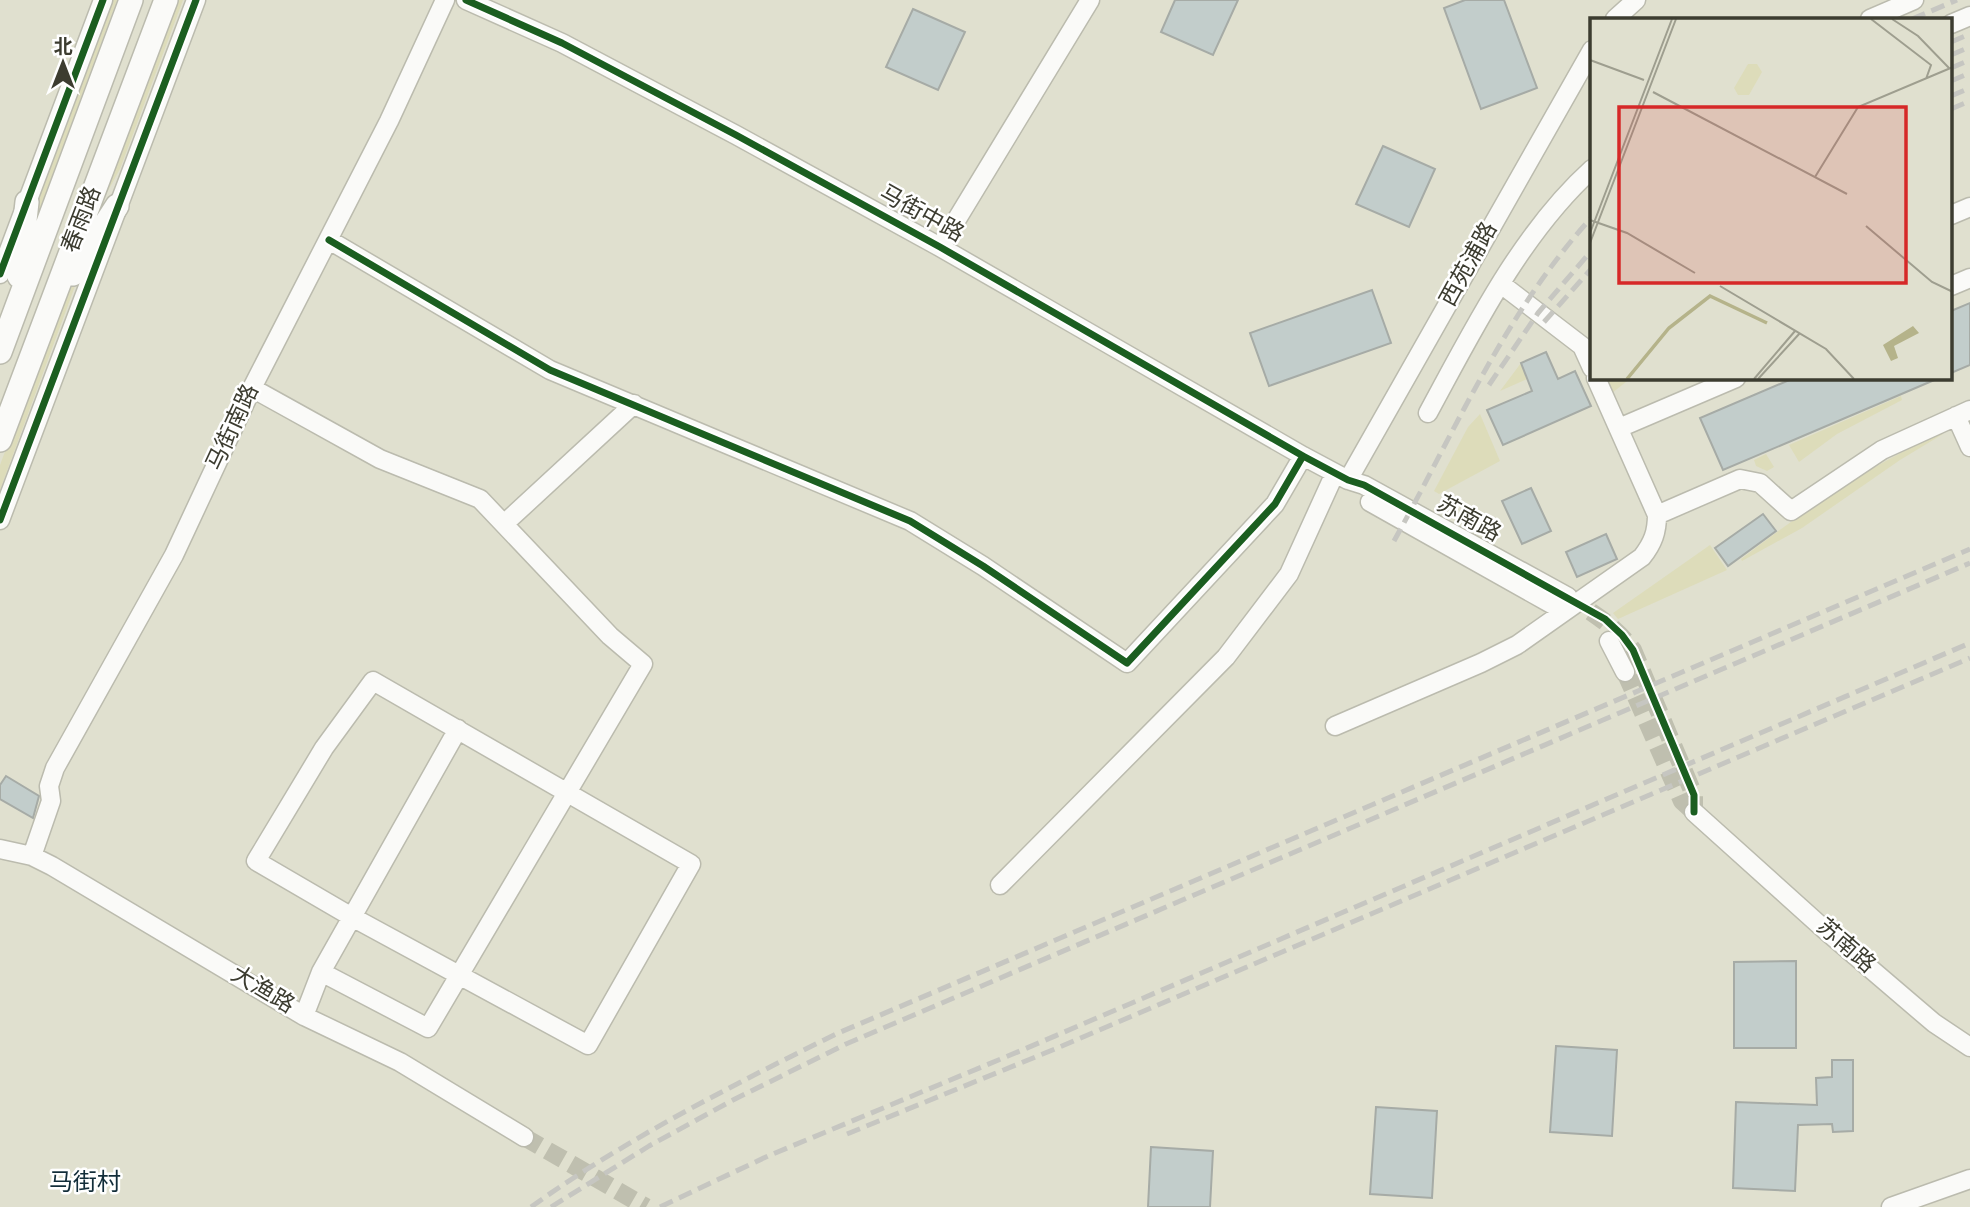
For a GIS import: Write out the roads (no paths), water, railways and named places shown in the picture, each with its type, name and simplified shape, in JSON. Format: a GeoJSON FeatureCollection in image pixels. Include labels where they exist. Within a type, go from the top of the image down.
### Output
{"type":"FeatureCollection","features":[{"type":"Feature","properties":{"kind":"main road","name":"春雨路"},"geometry":{"type":"LineString","coordinates":[[0,352],[131,0]]}},
{"type":"Feature","properties":{"kind":"main road","name":"春雨路"},"geometry":{"type":"LineString","coordinates":[[0,440],[166,0]]}},
{"type":"Feature","properties":{"kind":"main road"},"geometry":{"type":"LineString","coordinates":[[16,308],[27,202]]}},
{"type":"Feature","properties":{"kind":"main road"},"geometry":{"type":"LineString","coordinates":[[49,311],[117,206]]}},
{"type":"Feature","properties":{"kind":"street"},"geometry":{"type":"LineString","coordinates":[[0,274],[103,0]]}},
{"type":"Feature","properties":{"kind":"street"},"geometry":{"type":"LineString","coordinates":[[0,520],[196,0]]}},
{"type":"Feature","properties":{"kind":"street","name":"马街南路"},"geometry":{"type":"LineString","coordinates":[[32,856],[51,801],[49,786],[55,768],[174,555],[252,388],[389,121],[445,0]]}},
{"type":"Feature","properties":{"kind":"street","name":"马街中路"},"geometry":{"type":"LineString","coordinates":[[466,0],[562,43],[736,135],[940,247],[1342,477]]}},
{"type":"Feature","properties":{"kind":"street"},"geometry":{"type":"LineString","coordinates":[[940,247],[1090,0]]}},
{"type":"Feature","properties":{"kind":"street"},"geometry":{"type":"LineString","coordinates":[[1872,18],[1914,0]]}},
{"type":"Feature","properties":{"kind":"street"},"geometry":{"type":"LineString","coordinates":[[1616,18],[1634,1]]}},
{"type":"Feature","properties":{"kind":"street"},"geometry":{"type":"LineString","coordinates":[[1952,24],[1970,16]]}},
{"type":"Feature","properties":{"kind":"street","name":"西苑浦路"},"geometry":{"type":"LineString","coordinates":[[1000,885],[1226,657],[1289,575],[1342,477],[1590,53]]}},
{"type":"Feature","properties":{"kind":"street"},"geometry":{"type":"LineString","coordinates":[[1428,413],[1482,313],[1501,284],[1546,218],[1590,171]]}},
{"type":"Feature","properties":{"kind":"street"},"geometry":{"type":"LineString","coordinates":[[1952,215],[1970,207]]}},
{"type":"Feature","properties":{"kind":"street"},"geometry":{"type":"LineString","coordinates":[[328,240],[550,370],[910,521],[983,566],[1127,663],[1275,504],[1303,456]]}},
{"type":"Feature","properties":{"kind":"street"},"geometry":{"type":"LineString","coordinates":[[1952,286],[1970,278]]}},
{"type":"Feature","properties":{"kind":"street"},"geometry":{"type":"LineString","coordinates":[[1501,284],[1582,346],[1590,364]]}},
{"type":"Feature","properties":{"kind":"street"},"geometry":{"type":"LineString","coordinates":[[1335,726],[1517,645],[1642,557],[1651,546],[1657,531],[1657,515],[1598,380]]}},
{"type":"Feature","properties":{"kind":"street"},"geometry":{"type":"LineString","coordinates":[[1619,428],[1702,385],[1726,380]]}},
{"type":"Feature","properties":{"kind":"street"},"geometry":{"type":"LineString","coordinates":[[252,388],[380,459],[480,499],[610,636],[643,664],[428,1028],[321,972]]}},
{"type":"Feature","properties":{"kind":"street"},"geometry":{"type":"LineString","coordinates":[[504,524],[634,404]]}},
{"type":"Feature","properties":{"kind":"street"},"geometry":{"type":"LineString","coordinates":[[1657,515],[1741,479],[1760,483],[1790,511],[1882,450],[1963,413],[1970,447]]}},
{"type":"Feature","properties":{"kind":"street","name":"苏南路"},"geometry":{"type":"LineString","coordinates":[[1342,477],[1364,485],[1561,602]]}},
{"type":"Feature","properties":{"kind":"street"},"geometry":{"type":"LineString","coordinates":[[1609,641],[1625,672]]}},
{"type":"Feature","properties":{"kind":"street"},"geometry":{"type":"LineString","coordinates":[[373,681],[567,791],[691,864],[588,1045],[352,917],[256,861],[324,748],[373,681]]}},
{"type":"Feature","properties":{"kind":"street"},"geometry":{"type":"LineString","coordinates":[[304,1016],[321,972],[458,729]]}},
{"type":"Feature","properties":{"kind":"street","name":"苏南路"},"geometry":{"type":"LineString","coordinates":[[1694,812],[1834,938],[1934,1023],[1970,1047]]}},
{"type":"Feature","properties":{"kind":"street","name":"大渔路"},"geometry":{"type":"LineString","coordinates":[[0,849],[32,856],[52,866],[304,1016],[400,1062],[524,1137]]}},
{"type":"Feature","properties":{"kind":"street"},"geometry":{"type":"LineString","coordinates":[[1891,1207],[1970,1179]]}},
{"type":"Feature","properties":{"kind":"tunnel"},"geometry":{"type":"LineString","coordinates":[[1568,597],[1611,627],[1633,650],[1694,795],[1694,812]]}},
{"type":"Feature","properties":{"kind":"tunnel"},"geometry":{"type":"LineString","coordinates":[[1625,672],[1682,801],[1694,812]]}},
{"type":"Feature","properties":{"kind":"tunnel"},"geometry":{"type":"LineString","coordinates":[[524,1137],[646,1207]]}},
{"type":"Feature","properties":{"kind":"railway"},"geometry":{"type":"LineString","coordinates":[[1914,18],[1957,0]]}},
{"type":"Feature","properties":{"kind":"railway"},"geometry":{"type":"LineString","coordinates":[[1952,42],[1970,34]]}},
{"type":"Feature","properties":{"kind":"railway"},"geometry":{"type":"LineString","coordinates":[[1952,55],[1970,47]]}},
{"type":"Feature","properties":{"kind":"railway"},"geometry":{"type":"LineString","coordinates":[[1952,68],[1970,60]]}},
{"type":"Feature","properties":{"kind":"railway"},"geometry":{"type":"LineString","coordinates":[[1952,81],[1970,73]]}},
{"type":"Feature","properties":{"kind":"railway"},"geometry":{"type":"LineString","coordinates":[[1952,96],[1970,88]]}},
{"type":"Feature","properties":{"kind":"railway"},"geometry":{"type":"LineString","coordinates":[[1952,109],[1970,101]]}},
{"type":"Feature","properties":{"kind":"railway"},"geometry":{"type":"LineString","coordinates":[[1394,541],[1508,332],[1561,253],[1590,219]]}},
{"type":"Feature","properties":{"kind":"railway"},"geometry":{"type":"LineString","coordinates":[[1489,385],[1538,313],[1590,252]]}},
{"type":"Feature","properties":{"kind":"railway"},"geometry":{"type":"LineString","coordinates":[[1544,322],[1590,270]]}},
{"type":"Feature","properties":{"kind":"railway"},"geometry":{"type":"LineString","coordinates":[[531,1207],[642,1136],[836,1034],[1970,549]]}},
{"type":"Feature","properties":{"kind":"railway"},"geometry":{"type":"LineString","coordinates":[[551,1207],[649,1146],[733,1100],[846,1044],[1970,563]]}},
{"type":"Feature","properties":{"kind":"railway"},"geometry":{"type":"LineString","coordinates":[[660,1207],[768,1156],[1020,1051],[1970,643]]}},
{"type":"Feature","properties":{"kind":"railway"},"geometry":{"type":"LineString","coordinates":[[847,1134],[1055,1049],[1970,658]]}},
{"type":"Feature","properties":{"kind":"district","name":"马街村"},"geometry":{"type":"Point","coordinates":[85,1184]}}]}
